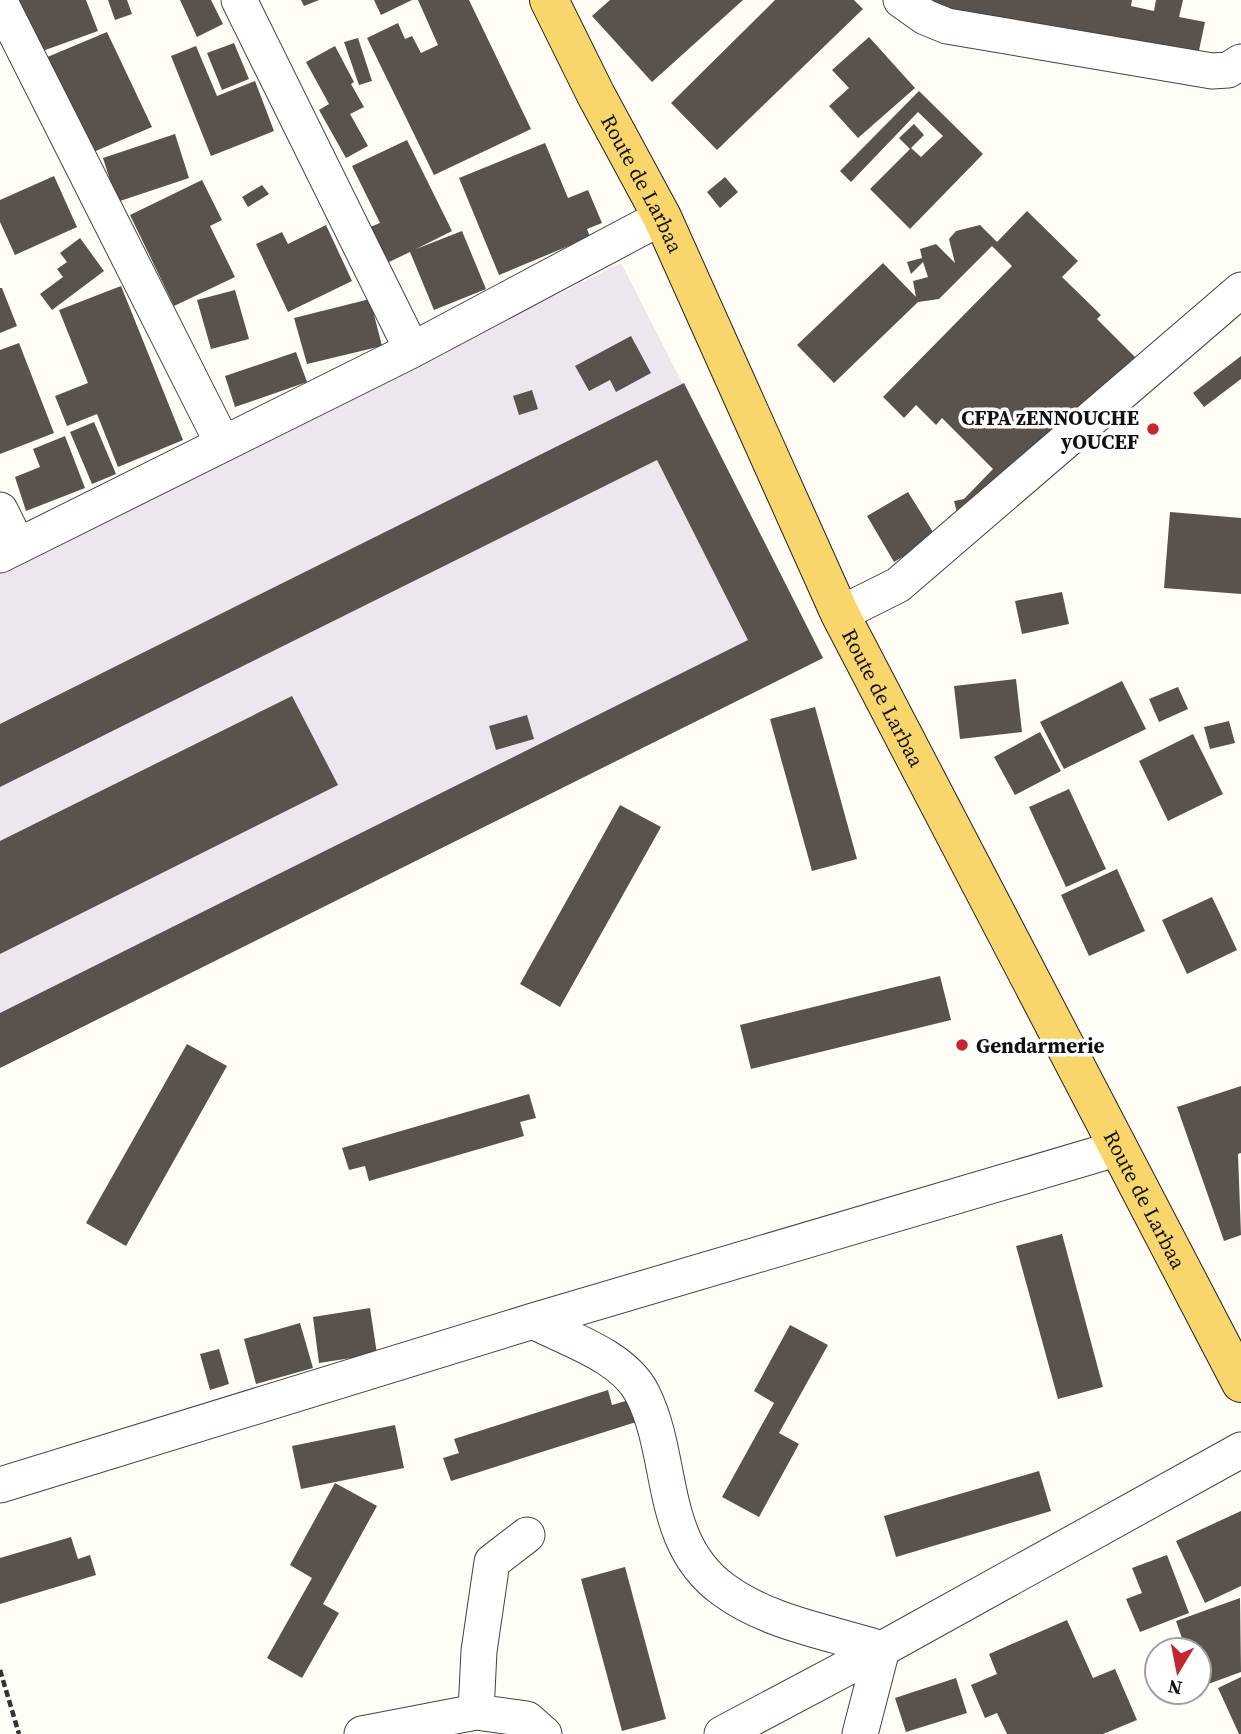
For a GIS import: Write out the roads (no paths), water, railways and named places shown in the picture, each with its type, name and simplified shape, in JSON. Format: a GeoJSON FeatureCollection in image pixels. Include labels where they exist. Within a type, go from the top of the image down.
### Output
{"type":"FeatureCollection","features":[{"type":"Feature","properties":{"kind":"main road","name":"Route de Larbaa"},"geometry":{"type":"LineString","coordinates":[[549,0],[596,95],[662,217],[840,614],[1241,1383]]}},
{"type":"Feature","properties":{"kind":"street"},"geometry":{"type":"LineString","coordinates":[[239,0],[412,350]]}},
{"type":"Feature","properties":{"kind":"street"},"geometry":{"type":"LineString","coordinates":[[901,0],[925,17],[969,31],[1212,71],[1228,71],[1241,62]]}},
{"type":"Feature","properties":{"kind":"street"},"geometry":{"type":"LineString","coordinates":[[0,2],[223,444]]}},
{"type":"Feature","properties":{"kind":"street"},"geometry":{"type":"LineString","coordinates":[[0,510],[9,550],[412,350],[662,217]]}},
{"type":"Feature","properties":{"kind":"street"},"geometry":{"type":"LineString","coordinates":[[840,614],[898,585],[1241,290]]}},
{"type":"Feature","properties":{"kind":"street"},"geometry":{"type":"LineString","coordinates":[[0,1485],[533,1321],[1119,1148]]}},
{"type":"Feature","properties":{"kind":"street"},"geometry":{"type":"LineString","coordinates":[[533,1321],[618,1365],[642,1393],[655,1434],[670,1502],[688,1551],[722,1589],[771,1617],[882,1649]]}},
{"type":"Feature","properties":{"kind":"street"},"geometry":{"type":"LineString","coordinates":[[722,1734],[882,1649],[1241,1450]]}},
{"type":"Feature","properties":{"kind":"street"},"geometry":{"type":"LineString","coordinates":[[476,1712],[479,1651],[492,1562],[527,1535]]}},
{"type":"Feature","properties":{"kind":"street"},"geometry":{"type":"LineString","coordinates":[[860,1734],[882,1649]]}},
{"type":"Feature","properties":{"kind":"street"},"geometry":{"type":"LineString","coordinates":[[362,1734],[476,1712],[527,1719],[544,1734]]}},
{"type":"Feature","properties":{"kind":"place","name":"CFPA zENNOUCHE yOUCEF"},"geometry":{"type":"Point","coordinates":[1153,429]}},
{"type":"Feature","properties":{"kind":"place","name":"Gendarmerie"},"geometry":{"type":"Point","coordinates":[962,1045]}}]}
